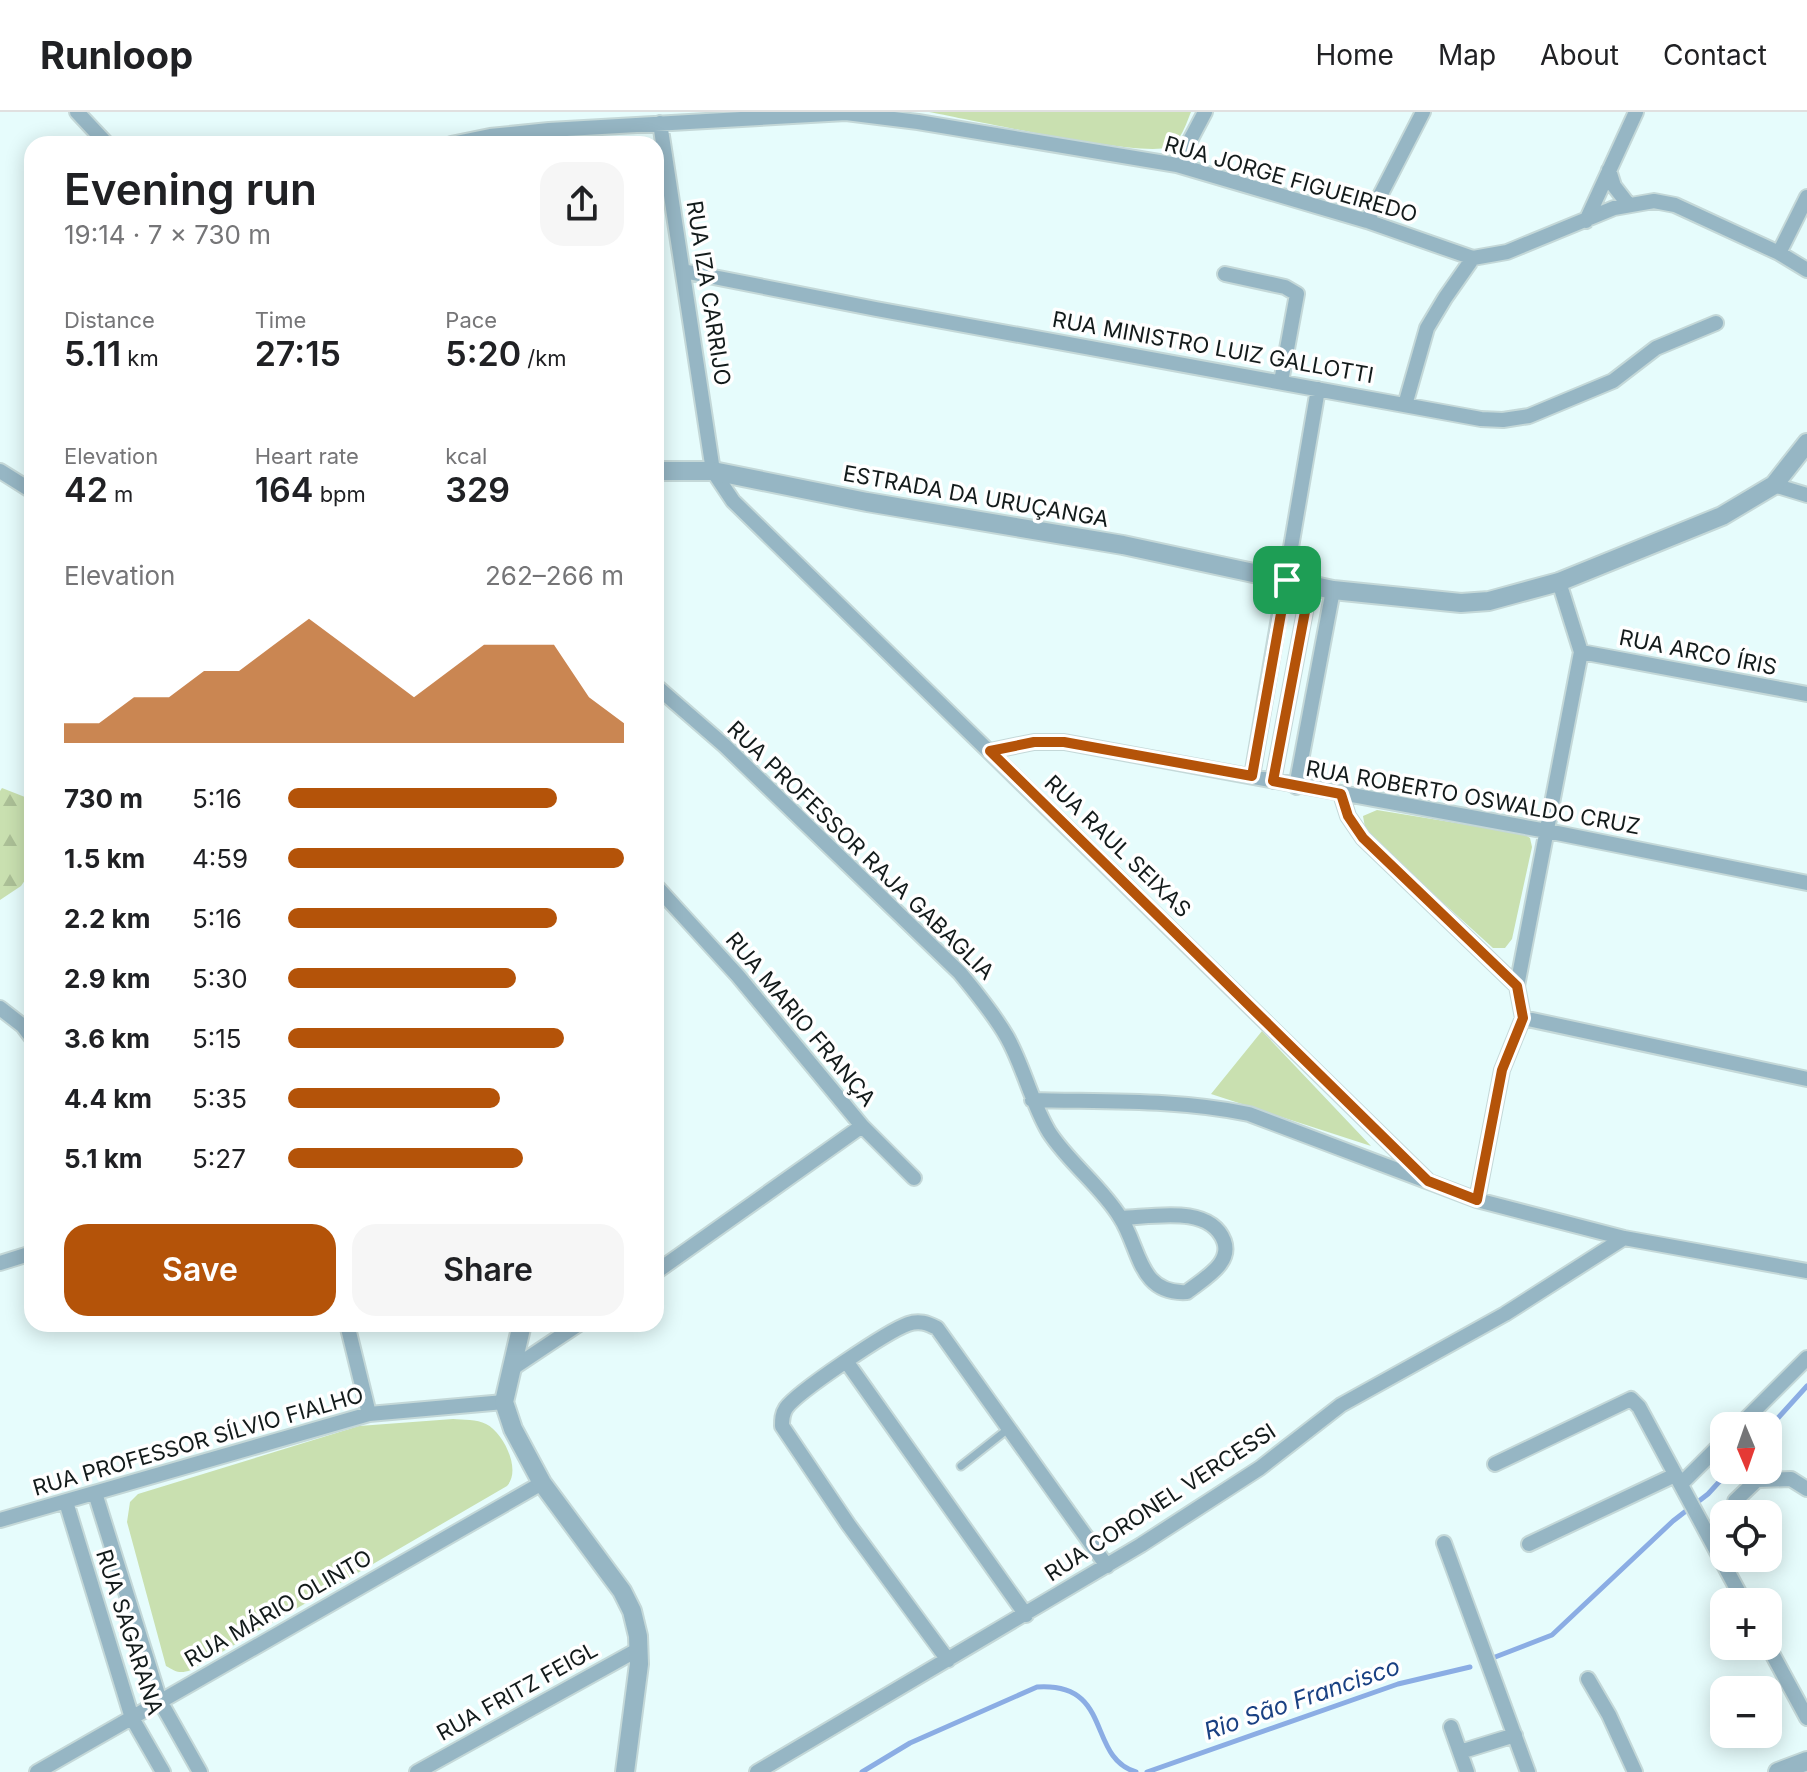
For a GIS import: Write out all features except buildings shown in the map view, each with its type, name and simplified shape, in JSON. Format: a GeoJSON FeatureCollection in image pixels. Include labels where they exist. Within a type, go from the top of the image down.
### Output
{"type":"FeatureCollection","features":[{"type":"Feature","properties":{"kind":"street"},"geometry":{"type":"LineString","coordinates":[[77,112],[100,136]]}},
{"type":"Feature","properties":{"kind":"street","name":"RUA JORGE FIGUEIREDO"},"geometry":{"type":"LineString","coordinates":[[531,136],[660,123],[847,112],[1177,165],[1367,221],[1473,258]]}},
{"type":"Feature","properties":{"kind":"street"},"geometry":{"type":"LineString","coordinates":[[1177,165],[1205,112]]}},
{"type":"Feature","properties":{"kind":"street"},"geometry":{"type":"LineString","coordinates":[[1367,221],[1423,112]]}},
{"type":"Feature","properties":{"kind":"street"},"geometry":{"type":"LineString","coordinates":[[1586,221],[1636,112]]}},
{"type":"Feature","properties":{"kind":"street","name":"RUA IZA CARRIJO"},"geometry":{"type":"LineString","coordinates":[[660,123],[662,136]]}},
{"type":"Feature","properties":{"kind":"street","name":"RUA IZA CARRIJO"},"geometry":{"type":"LineString","coordinates":[[664,149],[713,471]]}},
{"type":"Feature","properties":{"kind":"street"},"geometry":{"type":"LineString","coordinates":[[1609,170],[1614,186],[1628,204]]}},
{"type":"Feature","properties":{"kind":"street"},"geometry":{"type":"LineString","coordinates":[[1779,253],[1807,197]]}},
{"type":"Feature","properties":{"kind":"street"},"geometry":{"type":"LineString","coordinates":[[1405,405],[1427,328],[1473,258],[1507,252],[1628,204],[1654,201],[1675,205],[1779,253],[1807,270]]}},
{"type":"Feature","properties":{"kind":"street","name":"RUA MINISTRO LUIZ GALLOTTI"},"geometry":{"type":"LineString","coordinates":[[683,271],[1481,419],[1529,416],[1613,381],[1656,348],[1716,323]]}},
{"type":"Feature","properties":{"kind":"street"},"geometry":{"type":"LineString","coordinates":[[1225,274],[1285,287],[1297,294],[1281,382]]}},
{"type":"Feature","properties":{"kind":"street"},"geometry":{"type":"LineString","coordinates":[[1252,776],[1318,389]]}},
{"type":"Feature","properties":{"kind":"street","name":"ESTRADA DA URUÇANGA"},"geometry":{"type":"LineString","coordinates":[[664,471],[713,471],[867,502],[1123,545],[1333,590],[1461,603],[1489,601],[1559,582],[1722,516],[1774,485],[1807,443]]}},
{"type":"Feature","properties":{"kind":"street"},"geometry":{"type":"LineString","coordinates":[[0,471],[24,486]]}},
{"type":"Feature","properties":{"kind":"street","name":"RUA RAUL SEIXAS"},"geometry":{"type":"LineString","coordinates":[[713,471],[733,501],[1428,1181]]}},
{"type":"Feature","properties":{"kind":"street"},"geometry":{"type":"LineString","coordinates":[[1774,485],[1807,495]]}},
{"type":"Feature","properties":{"kind":"street"},"geometry":{"type":"LineString","coordinates":[[1477,1200],[1502,1070],[1523,1018],[1517,986],[1581,652],[1559,582]]}},
{"type":"Feature","properties":{"kind":"street"},"geometry":{"type":"LineString","coordinates":[[1273,781],[1310,585]]}},
{"type":"Feature","properties":{"kind":"street"},"geometry":{"type":"LineString","coordinates":[[1296,787],[1333,590]]}},
{"type":"Feature","properties":{"kind":"street","name":"RUA ARCO ÍRIS"},"geometry":{"type":"LineString","coordinates":[[1581,652],[1807,694]]}},
{"type":"Feature","properties":{"kind":"street","name":"RUA PROFESSOR RAJA GABAGLIA"},"geometry":{"type":"LineString","coordinates":[[664,693],[725,746],[960,973],[1009,1039],[1032,1100],[1051,1134],[1121,1218],[1133,1249],[1153,1282],[1162,1290],[1187,1292],[1218,1267],[1224,1258],[1226,1246],[1223,1237],[1206,1220],[1174,1216],[1121,1218]]}},
{"type":"Feature","properties":{"kind":"street","name":"RUA ROBERTO OSWALDO CRUZ"},"geometry":{"type":"LineString","coordinates":[[990,751],[1034,742],[1064,742],[1547,831],[1807,883]]}},
{"type":"Feature","properties":{"kind":"street"},"geometry":{"type":"LineString","coordinates":[[1341,794],[1348,816],[1363,838],[1517,986]]}},
{"type":"Feature","properties":{"kind":"street","name":"RUA MARIO FRANÇA"},"geometry":{"type":"LineString","coordinates":[[664,895],[738,976],[862,1126],[914,1178]]}},
{"type":"Feature","properties":{"kind":"street"},"geometry":{"type":"LineString","coordinates":[[0,1008],[24,1027]]}},
{"type":"Feature","properties":{"kind":"street"},"geometry":{"type":"LineString","coordinates":[[1523,1018],[1807,1079]]}},
{"type":"Feature","properties":{"kind":"street"},"geometry":{"type":"LineString","coordinates":[[1032,1100],[1173,1103],[1249,1114],[1477,1200],[1624,1238],[1807,1271]]}},
{"type":"Feature","properties":{"kind":"street"},"geometry":{"type":"LineString","coordinates":[[664,1266],[862,1126]]}},
{"type":"Feature","properties":{"kind":"street","name":"RUA CORONEL VERCESSI"},"geometry":{"type":"LineString","coordinates":[[757,1772],[1107,1566],[1260,1468],[1341,1405],[1505,1314],[1624,1238]]}},
{"type":"Feature","properties":{"kind":"street"},"geometry":{"type":"LineString","coordinates":[[0,1263],[24,1256]]}},
{"type":"Feature","properties":{"kind":"street"},"geometry":{"type":"LineString","coordinates":[[948,1660],[848,1524],[782,1426],[786,1408],[846,1361],[909,1323],[924,1322],[937,1328],[1107,1566]]}},
{"type":"Feature","properties":{"kind":"street"},"geometry":{"type":"LineString","coordinates":[[349,1332],[369,1414]]}},
{"type":"Feature","properties":{"kind":"street"},"geometry":{"type":"LineString","coordinates":[[520,1332],[504,1402],[522,1450],[542,1483],[622,1591],[632,1611],[639,1664],[625,1772]]}},
{"type":"Feature","properties":{"kind":"street"},"geometry":{"type":"LineString","coordinates":[[510,1370],[567,1332]]}},
{"type":"Feature","properties":{"kind":"street"},"geometry":{"type":"LineString","coordinates":[[1753,1412],[1807,1358]]}},
{"type":"Feature","properties":{"kind":"street"},"geometry":{"type":"LineString","coordinates":[[846,1361],[1026,1615]]}},
{"type":"Feature","properties":{"kind":"street"},"geometry":{"type":"LineString","coordinates":[[1495,1464],[1631,1399],[1639,1407],[1682,1484],[1736,1588]]}},
{"type":"Feature","properties":{"kind":"street","name":"RUA PROFESSOR SÍLVIO FIALHO"},"geometry":{"type":"LineString","coordinates":[[0,1520],[369,1414],[504,1402]]}},
{"type":"Feature","properties":{"kind":"street"},"geometry":{"type":"LineString","coordinates":[[1529,1544],[1682,1484],[1710,1455]]}},
{"type":"Feature","properties":{"kind":"street"},"geometry":{"type":"LineString","coordinates":[[1736,1500],[1757,1480],[1791,1479],[1807,1489]]}},
{"type":"Feature","properties":{"kind":"street","name":"RUA MÁRIO OLINTO"},"geometry":{"type":"LineString","coordinates":[[37,1772],[542,1483]]}},
{"type":"Feature","properties":{"kind":"street","name":"RUA SAGARANA"},"geometry":{"type":"LineString","coordinates":[[95,1493],[160,1701],[200,1772]]}},
{"type":"Feature","properties":{"kind":"street","name":"RUA SAGARANA"},"geometry":{"type":"LineString","coordinates":[[66,1502],[132,1718],[163,1772]]}},
{"type":"Feature","properties":{"kind":"street"},"geometry":{"type":"LineString","coordinates":[[1444,1543],[1528,1772]]}},
{"type":"Feature","properties":{"kind":"street","name":"RUA FRITZ FEIGL"},"geometry":{"type":"LineString","coordinates":[[417,1772],[639,1649]]}},
{"type":"Feature","properties":{"kind":"street"},"geometry":{"type":"LineString","coordinates":[[1776,1660],[1807,1718]]}},
{"type":"Feature","properties":{"kind":"street"},"geometry":{"type":"LineString","coordinates":[[1588,1679],[1609,1715],[1635,1772]]}},
{"type":"Feature","properties":{"kind":"street"},"geometry":{"type":"LineString","coordinates":[[1451,1727],[1467,1772]]}},
{"type":"Feature","properties":{"kind":"street"},"geometry":{"type":"LineString","coordinates":[[1460,1752],[1515,1735]]}},
{"type":"Feature","properties":{"kind":"street"},"geometry":{"type":"LineString","coordinates":[[1778,1772],[1807,1761]]}},
{"type":"Feature","properties":{"kind":"lane"},"geometry":{"type":"LineString","coordinates":[[961,1466],[1010,1428]]}},
{"type":"Feature","properties":{"kind":"green space"},"geometry":{"type":"Polygon","coordinates":[[[929,112],[1191,112],[1176,141],[1168,147],[1152,149],[1091,143],[929,112]]]}},
{"type":"Feature","properties":{"kind":"green space"},"geometry":{"type":"Polygon","coordinates":[[[2,788],[24,797],[24,882],[0,900],[2,788]]]}},
{"type":"Feature","properties":{"kind":"green space"},"geometry":{"type":"Polygon","coordinates":[[[1377,810],[1524,834],[1530,838],[1532,847],[1512,939],[1505,948],[1493,948],[1366,833],[1363,816],[1377,810]]]}},
{"type":"Feature","properties":{"kind":"green space"},"geometry":{"type":"Polygon","coordinates":[[[1262,1031],[1371,1146],[1211,1094],[1262,1031]]]}},
{"type":"Feature","properties":{"kind":"green space"},"geometry":{"type":"Polygon","coordinates":[[[453,1419],[482,1422],[499,1435],[511,1461],[511,1479],[507,1486],[191,1670],[178,1672],[166,1666],[127,1522],[130,1502],[138,1494],[359,1426],[453,1419]]]}},
{"type":"Feature","properties":{"kind":"waterway","name":"Rio São Francisco"},"geometry":{"type":"LineString","coordinates":[[1782,1414],[1807,1386]]}},
{"type":"Feature","properties":{"kind":"waterway","name":"Rio São Francisco"},"geometry":{"type":"LineString","coordinates":[[1490,1659],[1552,1635],[1673,1521],[1717,1484]]}},
{"type":"Feature","properties":{"kind":"waterway","name":"Rio São Francisco"},"geometry":{"type":"LineString","coordinates":[[1147,1772],[1398,1684],[1470,1667]]}},
{"type":"Feature","properties":{"kind":"waterway","name":"Rio São Francisco"},"geometry":{"type":"LineString","coordinates":[[862,1772],[910,1743],[1037,1687],[1061,1689],[1078,1696],[1089,1708],[1110,1752],[1121,1764],[1136,1772]]}},
{"type":"Feature","properties":{"kind":"route"},"geometry":{"type":"LineString","coordinates":[[1287,580],[1310,585],[1273,781],[1341,794],[1348,816],[1363,838],[1517,986],[1523,1018],[1502,1070],[1477,1200],[1428,1181],[990,751],[1034,742],[1064,742],[1252,776],[1287,580]]}}]}
